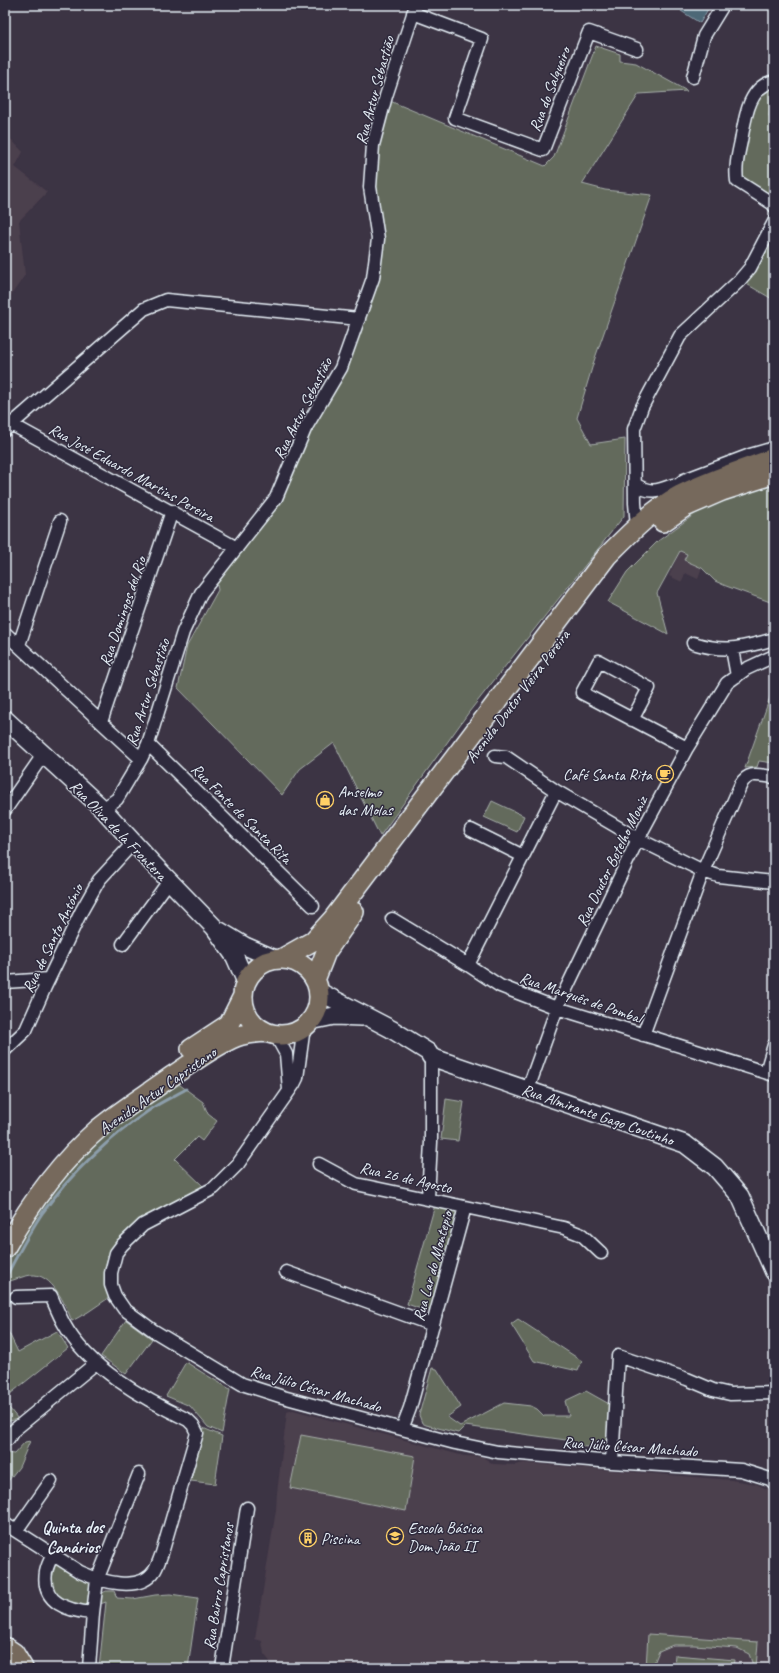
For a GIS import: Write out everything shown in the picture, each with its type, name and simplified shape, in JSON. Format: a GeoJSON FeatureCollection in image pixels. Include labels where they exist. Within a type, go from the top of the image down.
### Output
{"type":"FeatureCollection","features":[{"type":"Feature","properties":{"kind":"main road","name":"Avenida Doutor Vieira Pereira"},"geometry":{"type":"LineString","coordinates":[[278,959],[313,941],[333,919],[607,556],[637,526],[678,496],[718,478],[774,458]]}},
{"type":"Feature","properties":{"kind":"main road","name":"Avenida Doutor Vieira Pereira"},"geometry":{"type":"LineString","coordinates":[[317,986],[326,952],[345,924],[618,563],[648,533],[685,507],[722,491],[774,474]]}},
{"type":"Feature","properties":{"kind":"main road"},"geometry":{"type":"LineString","coordinates":[[278,959],[295,961],[307,969],[317,986],[317,1007],[307,1024],[287,1034],[271,1033],[259,1027],[250,1017],[244,1005],[245,989],[250,976],[261,965],[278,959]]}},
{"type":"Feature","properties":{"kind":"main road","name":"Avenida Artur Capristano"},"geometry":{"type":"LineString","coordinates":[[5,1227],[39,1175],[87,1124],[127,1093],[229,1024],[245,989]]}},
{"type":"Feature","properties":{"kind":"main road","name":"Avenida Artur Capristano"},"geometry":{"type":"LineString","coordinates":[[5,1248],[32,1203],[53,1176],[69,1157],[99,1129],[127,1107],[201,1057],[237,1037],[271,1033]]}},
{"type":"Feature","properties":{"kind":"main road"},"geometry":{"type":"LineString","coordinates":[[5,1646],[14,1653],[24,1667]]}},
{"type":"Feature","properties":{"kind":"street"},"geometry":{"type":"LineString","coordinates":[[693,77],[704,36],[723,5]]}},
{"type":"Feature","properties":{"kind":"street","name":"Rua do Salgueiro"},"geometry":{"type":"LineString","coordinates":[[414,9],[482,39],[455,118],[543,150],[589,32],[637,49]]}},
{"type":"Feature","properties":{"kind":"street","name":"Rua Artur Sebastião"},"geometry":{"type":"LineString","coordinates":[[103,809],[117,798],[141,759],[148,744],[183,632],[201,593],[276,498],[305,429],[341,368],[373,278],[378,239],[370,187],[373,145],[386,96],[414,9]]}},
{"type":"Feature","properties":{"kind":"street"},"geometry":{"type":"LineString","coordinates":[[774,82],[760,88],[746,112],[735,170],[737,182],[774,206]]}},
{"type":"Feature","properties":{"kind":"street"},"geometry":{"type":"LineString","coordinates":[[637,526],[634,484],[634,429],[642,407],[680,336],[739,281],[750,268],[774,222]]}},
{"type":"Feature","properties":{"kind":"street"},"geometry":{"type":"LineString","coordinates":[[8,427],[144,309],[166,300],[359,319]]}},
{"type":"Feature","properties":{"kind":"street","name":"Rua José Eduardo Martins Pereira"},"geometry":{"type":"LineString","coordinates":[[8,427],[172,511],[237,548]]}},
{"type":"Feature","properties":{"kind":"street","name":"Avenida Doutor Vieira Pereira"},"geometry":{"type":"LineString","coordinates":[[637,526],[648,511],[684,480],[750,455],[774,448]]}},
{"type":"Feature","properties":{"kind":"street"},"geometry":{"type":"LineString","coordinates":[[634,484],[644,491],[660,490],[684,480]]}},
{"type":"Feature","properties":{"kind":"street","name":"Rua Domingos del Rio"},"geometry":{"type":"LineString","coordinates":[[101,722],[172,511]]}},
{"type":"Feature","properties":{"kind":"street"},"geometry":{"type":"LineString","coordinates":[[19,645],[60,521]]}},
{"type":"Feature","properties":{"kind":"street"},"geometry":{"type":"LineString","coordinates":[[5,633],[141,759]]}},
{"type":"Feature","properties":{"kind":"street"},"geometry":{"type":"LineString","coordinates":[[693,643],[709,648],[732,649],[771,640],[774,641]]}},
{"type":"Feature","properties":{"kind":"street"},"geometry":{"type":"LineString","coordinates":[[732,649],[737,676]]}},
{"type":"Feature","properties":{"kind":"street","name":"Rua Doutor Botelho Moniz"},"geometry":{"type":"LineString","coordinates":[[528,1089],[557,1008],[638,839],[687,748],[727,683],[746,670],[774,656]]}},
{"type":"Feature","properties":{"kind":"street"},"geometry":{"type":"LineString","coordinates":[[632,720],[649,688],[599,661],[582,693],[632,720],[687,748]]}},
{"type":"Feature","properties":{"kind":"street","name":"Rua Oliva de la Frontera"},"geometry":{"type":"LineString","coordinates":[[5,718],[43,755],[103,809],[169,881],[214,927],[235,957],[245,989]]}},
{"type":"Feature","properties":{"kind":"street","name":"Rua Fonte de Santa Rita"},"geometry":{"type":"LineString","coordinates":[[148,744],[313,906]]}},
{"type":"Feature","properties":{"kind":"street"},"geometry":{"type":"LineString","coordinates":[[5,810],[43,755]]}},
{"type":"Feature","properties":{"kind":"street"},"geometry":{"type":"LineString","coordinates":[[494,756],[506,757],[556,791],[638,839],[703,871],[718,876],[774,882]]}},
{"type":"Feature","properties":{"kind":"street"},"geometry":{"type":"LineString","coordinates":[[643,1035],[703,871],[745,778],[750,775],[774,777]]}},
{"type":"Feature","properties":{"kind":"street"},"geometry":{"type":"LineString","coordinates":[[468,965],[556,791]]}},
{"type":"Feature","properties":{"kind":"street"},"geometry":{"type":"LineString","coordinates":[[471,830],[523,856]]}},
{"type":"Feature","properties":{"kind":"street","name":"Rua de Santo António"},"geometry":{"type":"LineString","coordinates":[[5,1050],[26,1030],[81,912],[99,880],[134,842]]}},
{"type":"Feature","properties":{"kind":"street"},"geometry":{"type":"LineString","coordinates":[[123,944],[169,881]]}},
{"type":"Feature","properties":{"kind":"street","name":"Rua Marquês de Pombal"},"geometry":{"type":"LineString","coordinates":[[392,919],[500,986],[557,1008],[770,1074]]}},
{"type":"Feature","properties":{"kind":"street","name":"Rua Oliva de la Frontera"},"geometry":{"type":"LineString","coordinates":[[214,927],[245,946],[278,959]]}},
{"type":"Feature","properties":{"kind":"street"},"geometry":{"type":"LineString","coordinates":[[5,982],[49,979]]}},
{"type":"Feature","properties":{"kind":"street","name":"Rua Almirante Gago Coutinho"},"geometry":{"type":"LineString","coordinates":[[317,986],[428,1052],[431,1057],[685,1144],[704,1157],[715,1167],[740,1196],[774,1272]]}},
{"type":"Feature","properties":{"kind":"street","name":"Rua Almirante Gago Coutinho"},"geometry":{"type":"LineString","coordinates":[[307,1024],[334,1016],[368,1017]]}},
{"type":"Feature","properties":{"kind":"street","name":"Rua Júlio César Machado"},"geometry":{"type":"LineString","coordinates":[[307,1024],[297,1078],[238,1164],[214,1188],[143,1225],[131,1235],[116,1253],[111,1273],[111,1285],[115,1296],[124,1309],[154,1331],[242,1384],[402,1430],[498,1452],[612,1462],[741,1470],[773,1481]]}},
{"type":"Feature","properties":{"kind":"street"},"geometry":{"type":"LineString","coordinates":[[271,1033],[286,1054],[289,1090]]}},
{"type":"Feature","properties":{"kind":"street"},"geometry":{"type":"LineString","coordinates":[[770,1074],[774,1045]]}},
{"type":"Feature","properties":{"kind":"street"},"geometry":{"type":"LineString","coordinates":[[428,1198],[431,1142],[431,1057]]}},
{"type":"Feature","properties":{"kind":"street","name":"Rua 26 de Agosto"},"geometry":{"type":"LineString","coordinates":[[319,1164],[356,1184],[465,1206]]}},
{"type":"Feature","properties":{"kind":"street","name":"Rua Lar do Montepio"},"geometry":{"type":"LineString","coordinates":[[402,1430],[410,1408],[465,1206],[564,1228],[582,1235],[601,1253]]}},
{"type":"Feature","properties":{"kind":"street"},"geometry":{"type":"LineString","coordinates":[[286,1272],[433,1325]]}},
{"type":"Feature","properties":{"kind":"street"},"geometry":{"type":"LineString","coordinates":[[16,1297],[50,1296],[64,1324],[96,1363],[123,1384],[188,1420],[193,1425],[197,1433],[162,1553],[155,1571],[141,1582],[116,1583],[97,1580],[80,1572],[8,1527],[52,1481]]}},
{"type":"Feature","properties":{"kind":"street"},"geometry":{"type":"LineString","coordinates":[[612,1462],[618,1356],[687,1379],[713,1390],[730,1394],[774,1393]]}},
{"type":"Feature","properties":{"kind":"street"},"geometry":{"type":"LineString","coordinates":[[8,1439],[13,1431],[96,1363]]}},
{"type":"Feature","properties":{"kind":"street"},"geometry":{"type":"LineString","coordinates":[[88,1667],[92,1613],[97,1580],[139,1474]]}},
{"type":"Feature","properties":{"kind":"street","name":"Rua Bairro Capristanos"},"geometry":{"type":"LineString","coordinates":[[222,1668],[246,1508]]}},
{"type":"Feature","properties":{"kind":"street"},"geometry":{"type":"LineString","coordinates":[[53,1555],[46,1573],[46,1587],[54,1600],[65,1609],[92,1613]]}},
{"type":"Feature","properties":{"kind":"shaded area"},"geometry":{"type":"Polygon","coordinates":[[[5,133],[23,152],[15,167],[47,192],[19,221],[25,275],[5,304],[5,133]]]}},
{"type":"Feature","properties":{"kind":"shaded area"},"geometry":{"type":"Polygon","coordinates":[[[680,551],[687,554],[684,560],[702,568],[698,579],[685,573],[682,582],[669,576],[680,551]]]}},
{"type":"Feature","properties":{"kind":"shaded area"},"geometry":{"type":"Polygon","coordinates":[[[293,1410],[464,1456],[483,1457],[493,1464],[515,1465],[524,1463],[731,1480],[756,1484],[774,1492],[774,1668],[370,1668],[272,1664],[264,1654],[262,1641],[255,1639],[276,1510],[287,1412],[293,1410]]]}},
{"type":"Feature","properties":{"kind":"green space"},"geometry":{"type":"Polygon","coordinates":[[[596,46],[620,54],[620,61],[636,63],[687,91],[639,94],[582,184],[605,190],[652,195],[594,361],[577,418],[591,444],[625,439],[624,516],[469,712],[380,836],[334,743],[300,769],[282,795],[178,688],[187,646],[218,590],[216,580],[279,499],[367,309],[379,276],[382,239],[376,186],[377,145],[390,101],[545,166],[554,157],[596,46]]]}},
{"type":"Feature","properties":{"kind":"green space"},"geometry":{"type":"Polygon","coordinates":[[[772,87],[769,116],[774,121],[774,203],[740,179],[748,111],[756,99],[772,87]]]}},
{"type":"Feature","properties":{"kind":"green space"},"geometry":{"type":"Polygon","coordinates":[[[774,228],[774,300],[743,282],[774,228]]]}},
{"type":"Feature","properties":{"kind":"green space"},"geometry":{"type":"Polygon","coordinates":[[[774,484],[773,603],[715,581],[702,568],[684,560],[687,554],[680,551],[657,593],[668,634],[608,602],[627,572],[658,541],[703,508],[774,484]]]}},
{"type":"Feature","properties":{"kind":"green space"},"geometry":{"type":"Polygon","coordinates":[[[774,686],[774,763],[759,761],[757,767],[745,768],[774,686]]]}},
{"type":"Feature","properties":{"kind":"green space"},"geometry":{"type":"Polygon","coordinates":[[[492,801],[524,816],[517,832],[484,817],[492,801]]]}},
{"type":"Feature","properties":{"kind":"green space"},"geometry":{"type":"Polygon","coordinates":[[[176,1082],[203,1102],[208,1114],[217,1121],[202,1141],[197,1137],[175,1159],[204,1187],[176,1201],[144,1220],[129,1230],[117,1242],[109,1256],[105,1270],[105,1281],[110,1297],[72,1321],[66,1306],[57,1291],[45,1279],[39,1276],[31,1275],[7,1282],[5,1295],[5,1261],[14,1244],[58,1181],[116,1123],[176,1082]]]}},
{"type":"Feature","properties":{"kind":"green space"},"geometry":{"type":"Polygon","coordinates":[[[446,1099],[464,1102],[458,1141],[441,1139],[446,1099]]]}},
{"type":"Feature","properties":{"kind":"green space"},"geometry":{"type":"Polygon","coordinates":[[[435,1205],[458,1211],[433,1310],[427,1311],[407,1304],[435,1205]]]}},
{"type":"Feature","properties":{"kind":"green space"},"geometry":{"type":"Polygon","coordinates":[[[5,1307],[8,1331],[18,1352],[57,1331],[68,1348],[5,1398],[5,1307]]]}},
{"type":"Feature","properties":{"kind":"green space"},"geometry":{"type":"Polygon","coordinates":[[[518,1319],[582,1361],[578,1371],[534,1361],[511,1324],[518,1319]]]}},
{"type":"Feature","properties":{"kind":"green space"},"geometry":{"type":"Polygon","coordinates":[[[126,1320],[152,1339],[126,1374],[101,1356],[126,1320]]]}},
{"type":"Feature","properties":{"kind":"green space"},"geometry":{"type":"Polygon","coordinates":[[[186,1362],[230,1389],[222,1433],[208,1427],[190,1406],[166,1396],[186,1362]]]}},
{"type":"Feature","properties":{"kind":"green space"},"geometry":{"type":"Polygon","coordinates":[[[432,1368],[437,1369],[461,1407],[447,1417],[460,1426],[504,1403],[531,1406],[537,1409],[544,1416],[569,1416],[565,1401],[586,1391],[611,1405],[608,1446],[606,1448],[572,1446],[566,1440],[465,1426],[458,1433],[426,1425],[422,1423],[419,1415],[432,1368]]]}},
{"type":"Feature","properties":{"kind":"green space"},"geometry":{"type":"Polygon","coordinates":[[[5,1403],[18,1419],[5,1422],[5,1403]]]}},
{"type":"Feature","properties":{"kind":"green space"},"geometry":{"type":"Polygon","coordinates":[[[203,1428],[222,1436],[215,1484],[191,1481],[203,1428]]]}},
{"type":"Feature","properties":{"kind":"green space"},"geometry":{"type":"Polygon","coordinates":[[[301,1435],[415,1456],[406,1511],[290,1488],[301,1435]]]}},
{"type":"Feature","properties":{"kind":"green space"},"geometry":{"type":"Polygon","coordinates":[[[30,1441],[19,1467],[5,1485],[5,1453],[14,1454],[25,1442],[30,1441]]]}},
{"type":"Feature","properties":{"kind":"green space"},"geometry":{"type":"Polygon","coordinates":[[[57,1561],[92,1581],[88,1607],[69,1603],[56,1594],[52,1581],[53,1572],[57,1561]]]}},
{"type":"Feature","properties":{"kind":"green space"},"geometry":{"type":"Polygon","coordinates":[[[106,1591],[114,1591],[117,1598],[133,1599],[170,1594],[198,1598],[188,1668],[99,1668],[106,1602],[100,1604],[101,1594],[106,1591]]]}},
{"type":"Feature","properties":{"kind":"green space"},"geometry":{"type":"Polygon","coordinates":[[[648,1634],[758,1642],[756,1668],[754,1668],[749,1654],[737,1648],[673,1645],[659,1651],[652,1668],[646,1668],[648,1634]]]}},
{"type":"Feature","properties":{"kind":"green space"},"geometry":{"type":"Polygon","coordinates":[[[675,1655],[735,1660],[734,1668],[674,1668],[675,1655]]]}},
{"type":"Feature","properties":{"kind":"water"},"geometry":{"type":"Polygon","coordinates":[[[685,5],[701,5],[708,9],[700,23],[681,11],[685,5]]]}},
{"type":"Feature","properties":{"kind":"waterway"},"geometry":{"type":"LineString","coordinates":[[8,1273],[43,1212],[80,1169],[121,1131],[155,1106],[186,1089]]}},
{"type":"Feature","properties":{"kind":"place","name":"Café Santa Rita"},"geometry":{"type":"Point","coordinates":[665,774]}},
{"type":"Feature","properties":{"kind":"place","name":"Anselmo das Molas"},"geometry":{"type":"Point","coordinates":[325,800]}},
{"type":"Feature","properties":{"kind":"place","name":"Escola Básica Dom João II"},"geometry":{"type":"Point","coordinates":[395,1536]}},
{"type":"Feature","properties":{"kind":"place","name":"Piscina"},"geometry":{"type":"Point","coordinates":[308,1538]}},
{"type":"Feature","properties":{"kind":"district","name":"Quinta dos Canários"},"geometry":{"type":"Point","coordinates":[73,1537]}}]}
